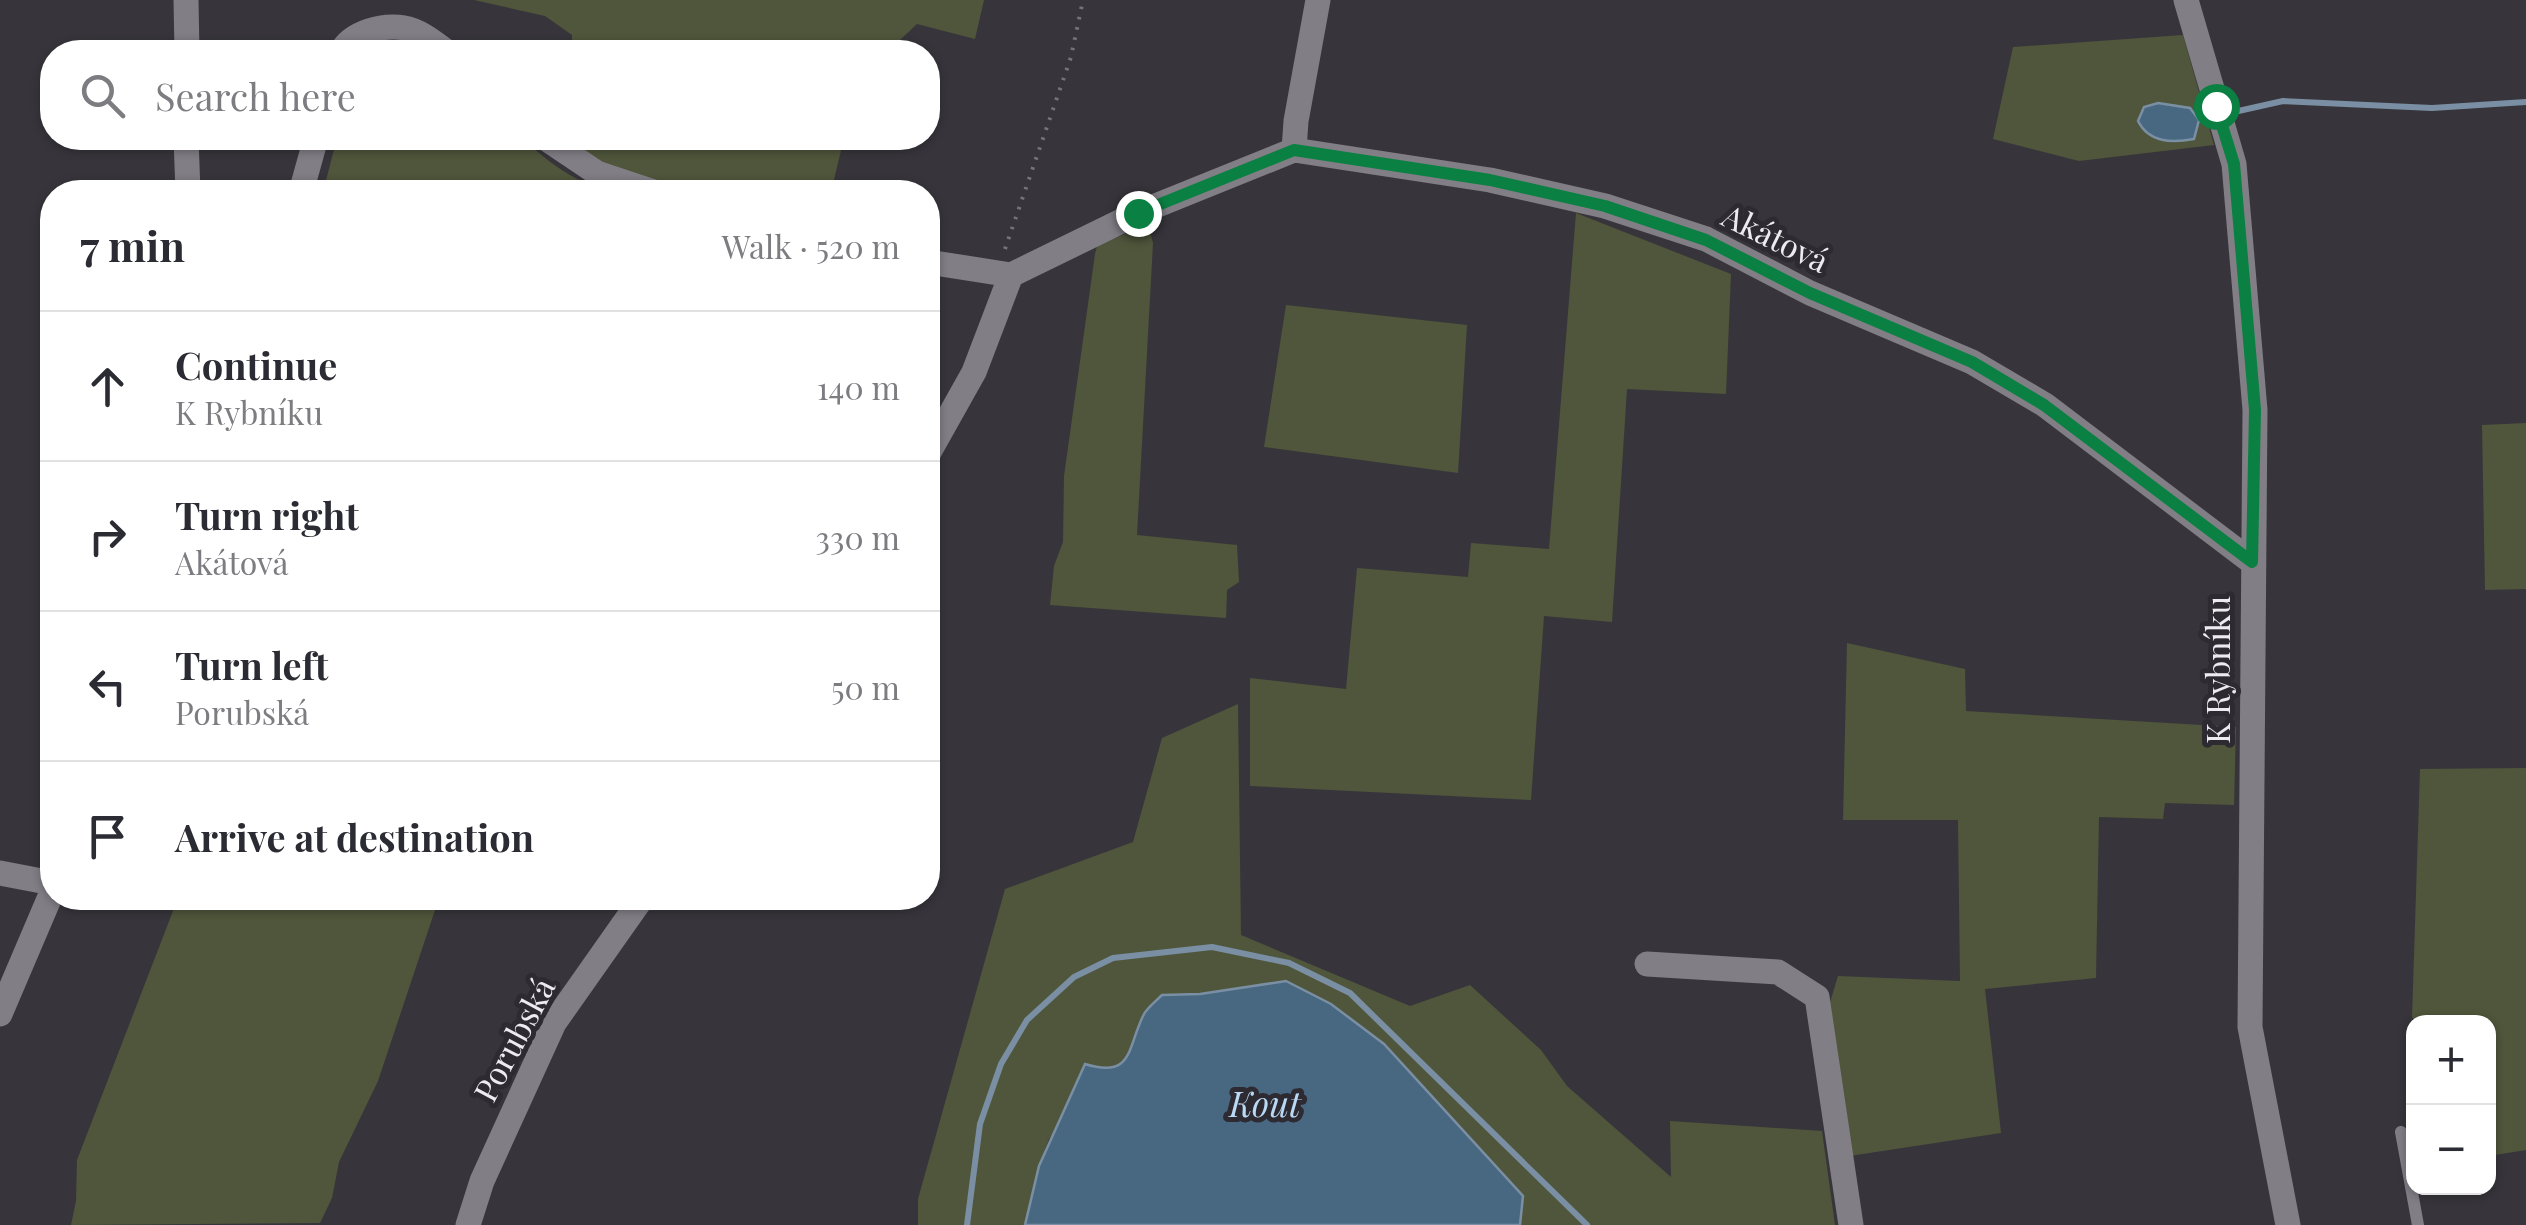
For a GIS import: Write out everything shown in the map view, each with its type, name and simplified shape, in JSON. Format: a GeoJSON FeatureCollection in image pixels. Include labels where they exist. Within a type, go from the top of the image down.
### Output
{"type":"FeatureCollection","features":[{"type":"Feature","properties":{"kind":"street"},"geometry":{"type":"LineString","coordinates":[[186,0],[186,40]]}},
{"type":"Feature","properties":{"kind":"street"},"geometry":{"type":"LineString","coordinates":[[940,264],[1004,274],[1138,213],[1294,150],[1318,0]]}},
{"type":"Feature","properties":{"kind":"street","name":"K Rybníku"},"geometry":{"type":"LineString","coordinates":[[2186,0],[2234,164],[2255,410],[2250,1027],[2288,1225]]}},
{"type":"Feature","properties":{"kind":"street"},"geometry":{"type":"LineString","coordinates":[[349,40],[373,29],[408,28],[428,40]]}},
{"type":"Feature","properties":{"kind":"street"},"geometry":{"type":"LineString","coordinates":[[186,150],[188,180]]}},
{"type":"Feature","properties":{"kind":"street"},"geometry":{"type":"LineString","coordinates":[[304,180],[313,150]]}},
{"type":"Feature","properties":{"kind":"street"},"geometry":{"type":"LineString","coordinates":[[563,150],[597,173],[618,180]]}},
{"type":"Feature","properties":{"kind":"street","name":"Akátová"},"geometry":{"type":"LineString","coordinates":[[1294,150],[1490,180],[1605,206],[1706,240],[1810,293],[1972,362],[2044,405],[2252,562]]}},
{"type":"Feature","properties":{"kind":"street"},"geometry":{"type":"LineString","coordinates":[[940,433],[974,372],[1004,274]]}},
{"type":"Feature","properties":{"kind":"street"},"geometry":{"type":"LineString","coordinates":[[0,873],[40,881]]}},
{"type":"Feature","properties":{"kind":"street"},"geometry":{"type":"LineString","coordinates":[[0,1014],[44,910]]}},
{"type":"Feature","properties":{"kind":"street","name":"Porubská"},"geometry":{"type":"LineString","coordinates":[[468,1225],[482,1181],[554,1022],[633,910]]}},
{"type":"Feature","properties":{"kind":"street"},"geometry":{"type":"LineString","coordinates":[[1647,964],[1778,972],[1817,997],[1851,1225]]}},
{"type":"Feature","properties":{"kind":"lane"},"geometry":{"type":"LineString","coordinates":[[2401,1132],[2418,1225]]}},
{"type":"Feature","properties":{"kind":"path"},"geometry":{"type":"LineString","coordinates":[[1004,274],[1071,57],[1084,0]]}},
{"type":"Feature","properties":{"kind":"green space"},"geometry":{"type":"Polygon","coordinates":[[[474,0],[984,0],[975,39],[917,24],[900,40],[572,40],[572,35],[545,16],[474,0]]]}},
{"type":"Feature","properties":{"kind":"green space"},"geometry":{"type":"Polygon","coordinates":[[[2183,35],[2214,145],[2079,161],[1993,139],[2013,47],[2183,35]]]}},
{"type":"Feature","properties":{"kind":"green space"},"geometry":{"type":"Polygon","coordinates":[[[334,150],[536,150],[580,180],[326,180],[334,150]]]}},
{"type":"Feature","properties":{"kind":"green space"},"geometry":{"type":"Polygon","coordinates":[[[575,150],[841,150],[834,180],[638,180],[575,150]]]}},
{"type":"Feature","properties":{"kind":"green space"},"geometry":{"type":"Polygon","coordinates":[[[1576,213],[1731,274],[1726,394],[1627,389],[1612,622],[1544,616],[1531,800],[1250,786],[1250,678],[1346,689],[1357,568],[1468,577],[1471,543],[1549,549],[1576,213]]]}},
{"type":"Feature","properties":{"kind":"green space"},"geometry":{"type":"Polygon","coordinates":[[[1148,224],[1153,243],[1137,535],[1237,545],[1239,582],[1227,590],[1226,618],[1050,605],[1054,566],[1063,542],[1064,476],[1097,246],[1148,224]]]}},
{"type":"Feature","properties":{"kind":"green space"},"geometry":{"type":"Polygon","coordinates":[[[1286,305],[1467,325],[1458,473],[1264,447],[1286,305]]]}},
{"type":"Feature","properties":{"kind":"green space"},"geometry":{"type":"Polygon","coordinates":[[[2526,423],[2526,589],[2485,590],[2482,425],[2526,423]]]}},
{"type":"Feature","properties":{"kind":"green space"},"geometry":{"type":"Polygon","coordinates":[[[1847,643],[1965,669],[1966,711],[2236,727],[2234,805],[2165,803],[2163,819],[2099,817],[2096,978],[1985,989],[2001,1133],[1843,1157],[1828,1009],[1838,976],[1960,981],[1958,820],[1843,820],[1847,643]]]}},
{"type":"Feature","properties":{"kind":"green space"},"geometry":{"type":"Polygon","coordinates":[[[1238,704],[1241,935],[1410,1006],[1470,985],[1541,1050],[1567,1086],[1671,1177],[1670,1121],[1822,1131],[1835,1225],[1520,1225],[1523,1196],[1384,1044],[1331,1004],[1258,985],[1162,996],[1145,1011],[1134,1045],[1122,1065],[1107,1071],[1049,1139],[1025,1225],[918,1225],[918,1199],[1005,889],[1133,842],[1162,738],[1238,704]]]}},
{"type":"Feature","properties":{"kind":"green space"},"geometry":{"type":"Polygon","coordinates":[[[2526,768],[2526,1150],[2496,1155],[2496,1015],[2412,1015],[2420,769],[2526,768]]]}},
{"type":"Feature","properties":{"kind":"green space"},"geometry":{"type":"Polygon","coordinates":[[[173,910],[435,910],[378,1081],[339,1162],[332,1198],[320,1223],[71,1225],[77,1160],[173,910]]]}},
{"type":"Feature","properties":{"kind":"water"},"geometry":{"type":"Polygon","coordinates":[[[2158,103],[2190,108],[2199,120],[2194,139],[2162,140],[2148,134],[2138,121],[2144,107],[2158,103]]]}},
{"type":"Feature","properties":{"kind":"water","name":"Kout"},"geometry":{"type":"Polygon","coordinates":[[[1286,981],[1331,1004],[1384,1044],[1523,1196],[1520,1225],[1025,1225],[1039,1166],[1085,1064],[1101,1068],[1121,1063],[1144,1014],[1162,995],[1200,994],[1286,981]]]}},
{"type":"Feature","properties":{"kind":"waterway"},"geometry":{"type":"LineString","coordinates":[[2225,114],[2283,101],[2432,108],[2526,102]]}},
{"type":"Feature","properties":{"kind":"waterway"},"geometry":{"type":"LineString","coordinates":[[967,1225],[980,1124],[1001,1064],[1027,1020],[1074,977],[1113,958],[1212,947],[1289,963],[1350,993],[1587,1225]]}},
{"type":"Feature","properties":{"kind":"route"},"geometry":{"type":"LineString","coordinates":[[1138,213],[1294,150],[1490,180],[1605,206],[1706,240],[1810,293],[1972,362],[2044,405],[2252,562],[2255,410],[2234,164],[2216,106]]}}]}
